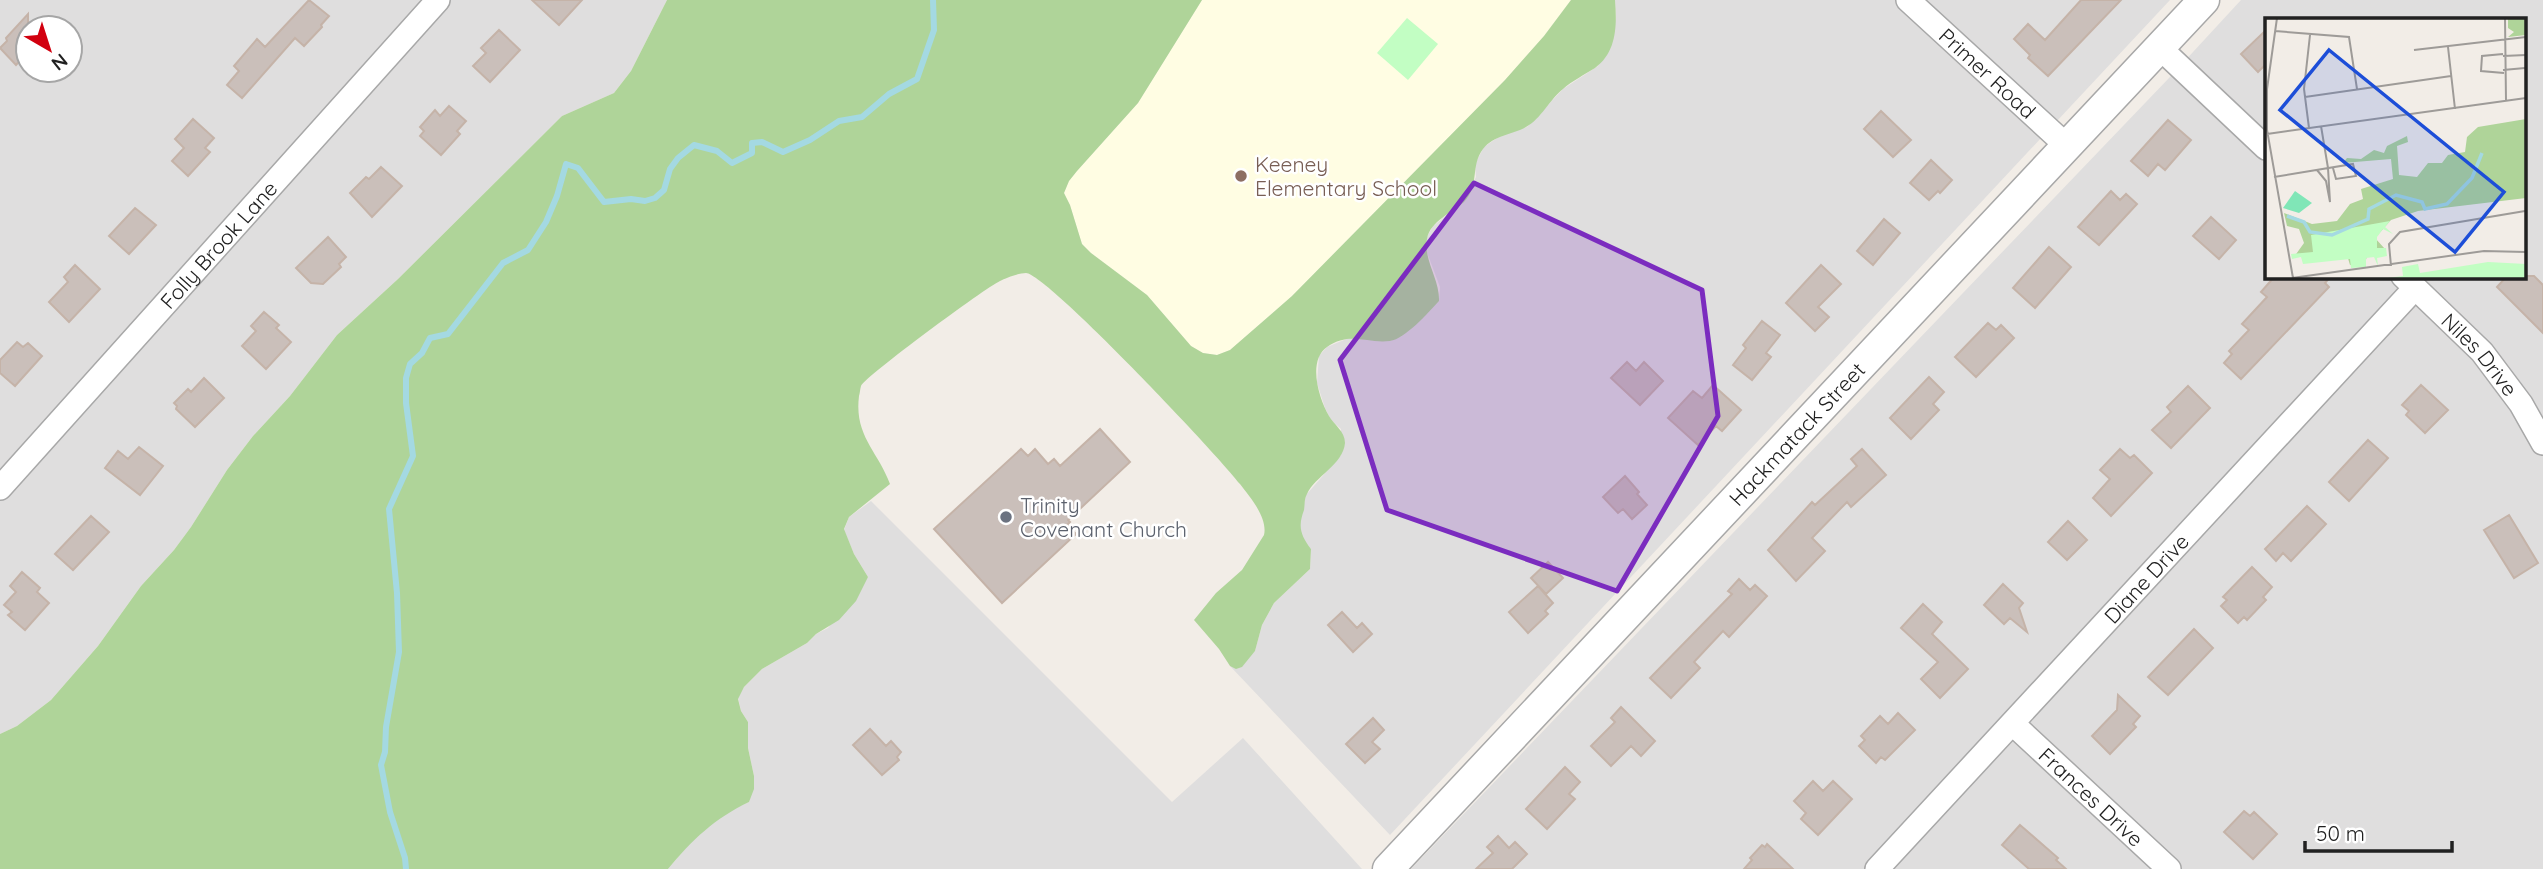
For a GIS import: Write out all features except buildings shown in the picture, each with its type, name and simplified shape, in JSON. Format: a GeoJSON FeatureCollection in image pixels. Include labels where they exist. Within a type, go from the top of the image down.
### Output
{"type":"FeatureCollection","features":[{"type":"Feature","properties":{"kind":"street","name":"Folly Brook Lane"},"geometry":{"type":"LineString","coordinates":[[0,488],[438,0]]}},
{"type":"Feature","properties":{"kind":"street","name":"Primer Road"},"geometry":{"type":"LineString","coordinates":[[1908,0],[2067,146]]}},
{"type":"Feature","properties":{"kind":"street","name":"Hackmatack Street"},"geometry":{"type":"LineString","coordinates":[[1388,869],[2204,0]]}},
{"type":"Feature","properties":{"kind":"street"},"geometry":{"type":"LineString","coordinates":[[2160,48],[2265,147]]}},
{"type":"Feature","properties":{"kind":"street","name":"Niles Drive"},"geometry":{"type":"LineString","coordinates":[[2409,282],[2482,352],[2521,404],[2543,443]]}},
{"type":"Feature","properties":{"kind":"street","name":"Diane Drive"},"geometry":{"type":"LineString","coordinates":[[1877,869],[2013,724],[2409,282]]}},
{"type":"Feature","properties":{"kind":"street","name":"Frances Drive"},"geometry":{"type":"LineString","coordinates":[[2013,724],[2169,869]]}},
{"type":"Feature","properties":{"kind":"highlighted area"},"geometry":{"type":"Polygon","coordinates":[[[1474,183],[1702,290],[1718,416],[1617,591],[1387,510],[1340,360],[1474,183]]]}},
{"type":"Feature","properties":{"kind":"shaded area"},"geometry":{"type":"Polygon","coordinates":[[[0,0],[667,0],[631,71],[614,93],[562,116],[398,279],[337,335],[290,396],[253,436],[227,470],[191,527],[141,586],[98,646],[51,700],[17,726],[0,734],[0,0]]]}},
{"type":"Feature","properties":{"kind":"shaded area","name":"Keeney Elementary School"},"geometry":{"type":"Polygon","coordinates":[[[1202,0],[1571,0],[1505,80],[1292,296],[1230,350],[1217,355],[1203,353],[1191,346],[1147,295],[1082,244],[1064,193],[1077,171],[1138,103],[1202,0]]]}},
{"type":"Feature","properties":{"kind":"shaded area"},"geometry":{"type":"Polygon","coordinates":[[[1615,0],[2170,0],[1390,835],[1230,666],[1236,668],[1255,651],[1262,625],[1274,603],[1310,569],[1311,549],[1300,531],[1306,495],[1341,455],[1341,429],[1331,420],[1317,383],[1319,356],[1327,347],[1351,337],[1390,341],[1402,336],[1439,301],[1440,287],[1426,250],[1427,237],[1433,226],[1463,202],[1476,177],[1475,164],[1484,147],[1500,136],[1527,127],[1563,89],[1598,66],[1616,18],[1615,0]]]}},
{"type":"Feature","properties":{"kind":"shaded area"},"geometry":{"type":"Polygon","coordinates":[[[2241,0],[2543,0],[2543,869],[1411,869],[2241,0]]]}},
{"type":"Feature","properties":{"kind":"shaded area"},"geometry":{"type":"Polygon","coordinates":[[[871,501],[1172,802],[1243,738],[1362,869],[668,869],[696,836],[726,812],[749,802],[754,776],[748,748],[748,722],[741,711],[738,698],[744,687],[762,669],[828,628],[868,577],[844,530],[849,517],[871,501]]]}},
{"type":"Feature","properties":{"kind":"green space"},"geometry":{"type":"Polygon","coordinates":[[[667,0],[1202,0],[1138,103],[1077,171],[1064,193],[1082,244],[1147,295],[1191,346],[1203,353],[1217,355],[1230,350],[1292,296],[1505,80],[1571,0],[1615,0],[1616,19],[1612,46],[1602,62],[1563,89],[1531,123],[1487,144],[1479,155],[1469,196],[1432,227],[1426,247],[1439,301],[1396,339],[1343,340],[1335,342],[1321,353],[1316,371],[1319,390],[1329,416],[1343,435],[1343,451],[1305,498],[1301,526],[1302,535],[1311,549],[1310,569],[1274,603],[1262,625],[1255,651],[1242,667],[1236,669],[1230,666],[1194,620],[1216,593],[1242,570],[1264,535],[1265,528],[1257,508],[1226,467],[1133,368],[1065,302],[1040,281],[1023,273],[1000,281],[973,299],[861,386],[858,410],[863,433],[890,484],[849,517],[844,529],[854,554],[868,577],[856,601],[839,620],[807,643],[762,669],[744,687],[738,699],[748,722],[748,748],[754,776],[754,789],[749,802],[725,815],[705,831],[668,869],[0,869],[0,734],[17,726],[51,700],[98,646],[141,586],[191,527],[227,470],[253,436],[290,396],[337,335],[398,279],[562,116],[614,93],[631,71],[667,0]]]}},
{"type":"Feature","properties":{"kind":"green space"},"geometry":{"type":"Polygon","coordinates":[[[1407,18],[1438,44],[1408,80],[1377,53],[1407,18]]]}},
{"type":"Feature","properties":{"kind":"waterway"},"geometry":{"type":"LineString","coordinates":[[406,869],[390,812],[381,765],[399,652],[397,593],[389,509],[413,456],[406,403],[406,378],[410,364],[422,353],[430,338],[448,334],[503,263],[528,250],[546,222],[566,164],[578,168],[604,202],[631,199],[645,201],[655,198],[664,190],[670,169],[678,158],[694,145],[717,151],[732,163],[752,153],[752,143],[762,142],[783,152],[810,140],[839,121],[862,117],[889,94],[917,79],[934,30],[933,0]]}},
{"type":"Feature","properties":{"kind":"place","name":"Keeney Elementary School"},"geometry":{"type":"Point","coordinates":[1241,176]}},
{"type":"Feature","properties":{"kind":"place","name":"Trinity Covenant Church"},"geometry":{"type":"Point","coordinates":[1006,517]}}]}
